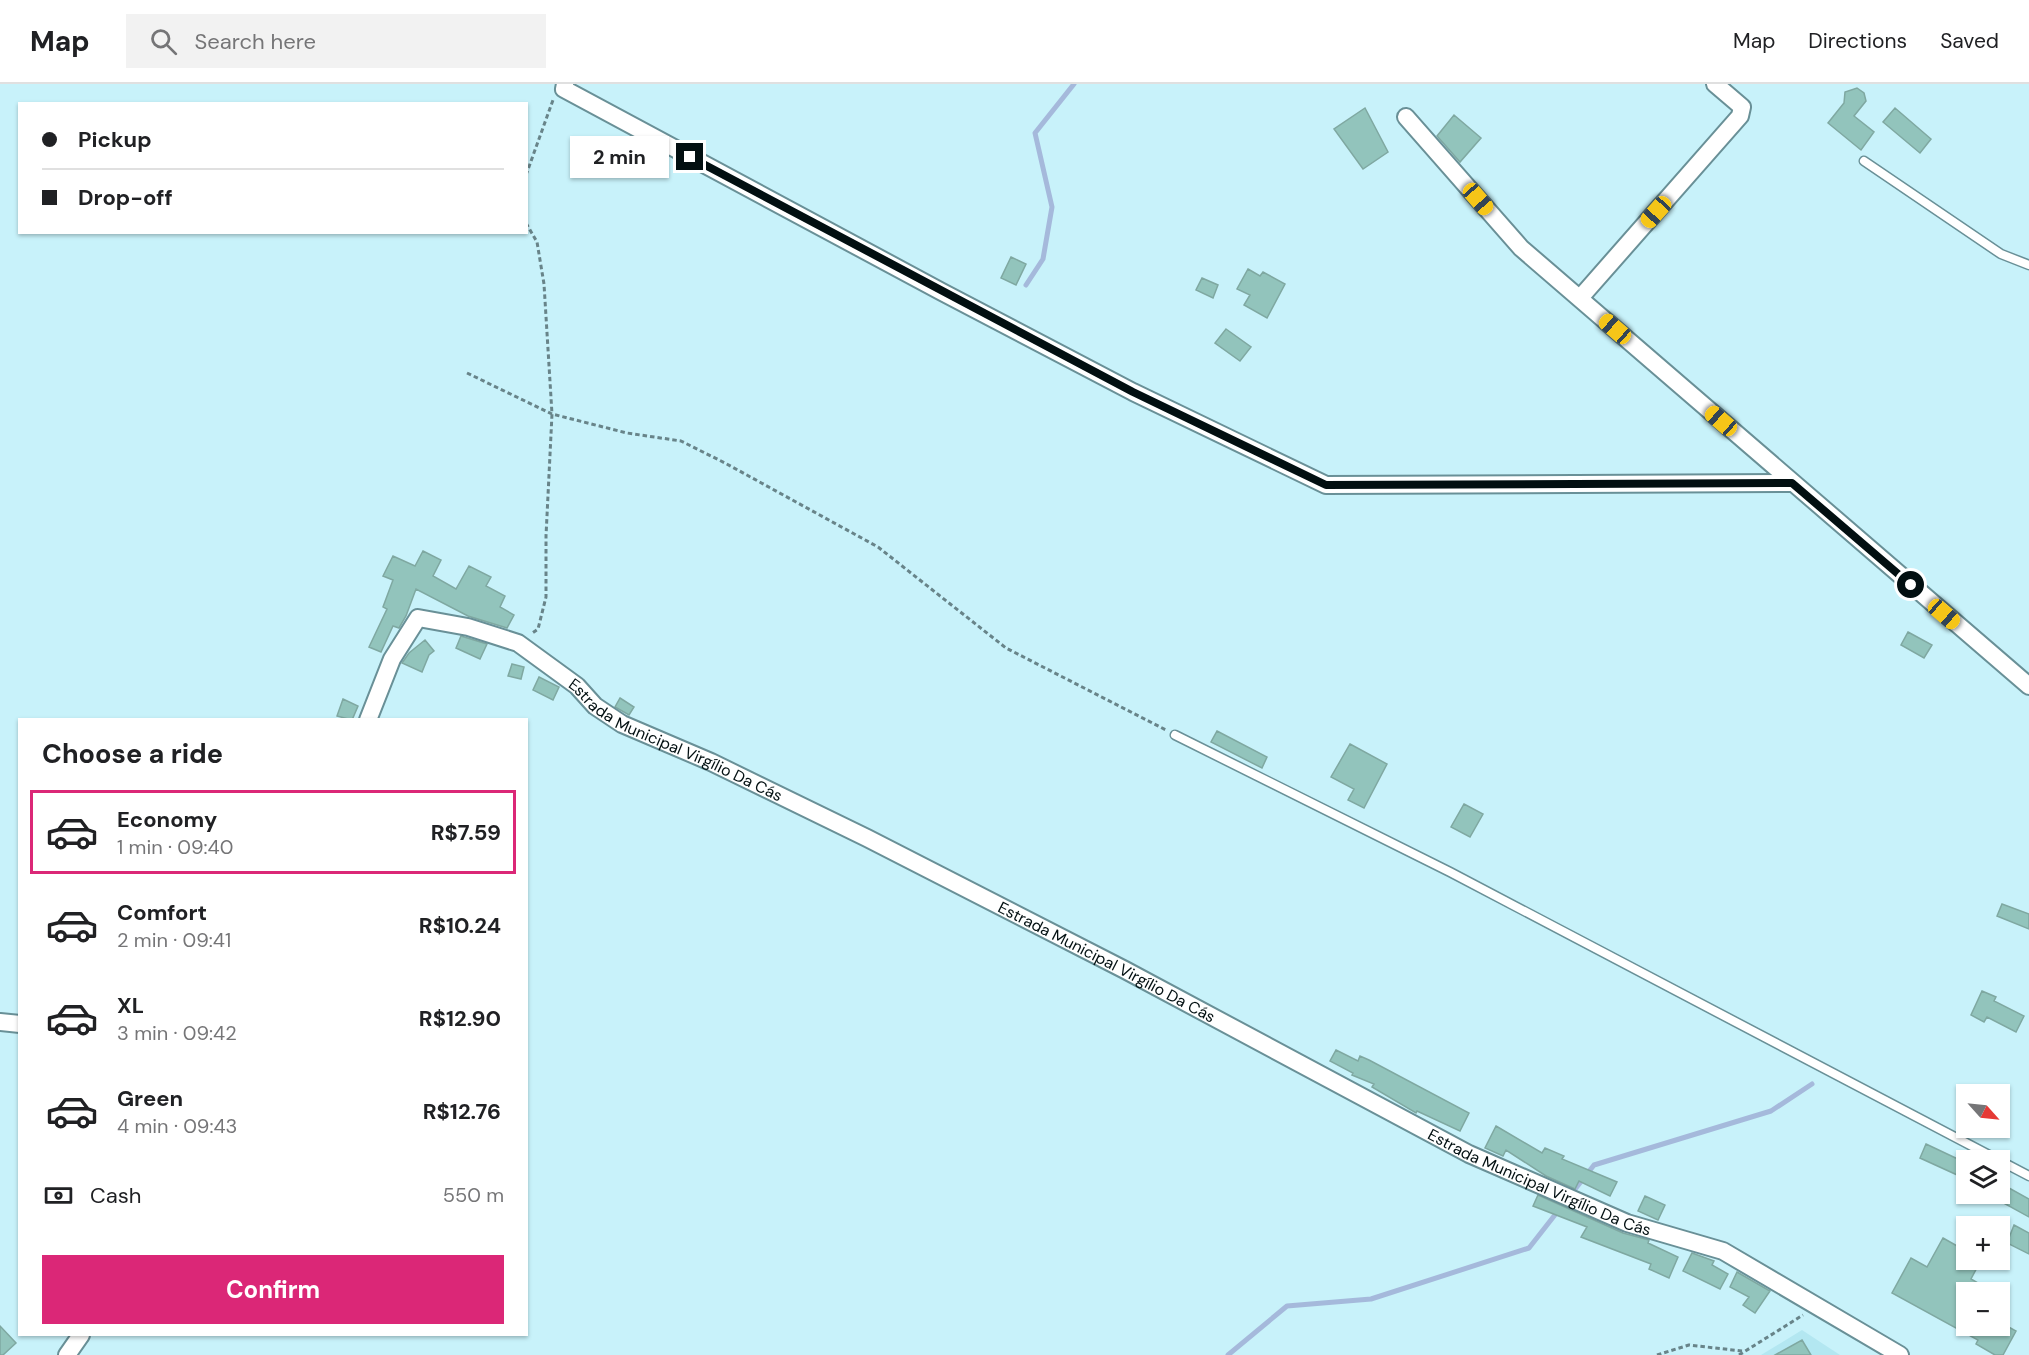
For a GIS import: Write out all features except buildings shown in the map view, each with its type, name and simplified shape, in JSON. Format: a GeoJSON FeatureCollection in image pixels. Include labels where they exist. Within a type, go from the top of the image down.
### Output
{"type":"FeatureCollection","features":[{"type":"Feature","properties":{"kind":"street"},"geometry":{"type":"LineString","coordinates":[[1580,298],[1740,116],[1742,107],[1715,84]]}},
{"type":"Feature","properties":{"kind":"street"},"geometry":{"type":"LineString","coordinates":[[561,86],[973,309],[1133,392],[1326,485],[1792,483]]}},
{"type":"Feature","properties":{"kind":"street"},"geometry":{"type":"LineString","coordinates":[[1406,117],[1521,248],[2029,686]]}},
{"type":"Feature","properties":{"kind":"street","name":"Estrada Municipal Virgílio Da Cás"},"geometry":{"type":"LineString","coordinates":[[369,718],[392,659],[418,618],[468,627],[518,643],[577,686],[595,706],[622,724],[711,762],[898,854],[1146,981],[1469,1154],[1627,1223],[1723,1251],[1900,1355]]}},
{"type":"Feature","properties":{"kind":"street"},"geometry":{"type":"LineString","coordinates":[[0,1022],[18,1024]]}},
{"type":"Feature","properties":{"kind":"street"},"geometry":{"type":"LineString","coordinates":[[67,1355],[80,1336]]}},
{"type":"Feature","properties":{"kind":"lane"},"geometry":{"type":"LineString","coordinates":[[1864,161],[2001,254],[2029,266]]}},
{"type":"Feature","properties":{"kind":"lane"},"geometry":{"type":"LineString","coordinates":[[1175,735],[1450,872],[2029,1176]]}},
{"type":"Feature","properties":{"kind":"path"},"geometry":{"type":"LineString","coordinates":[[528,169],[555,95],[561,86]]}},
{"type":"Feature","properties":{"kind":"path"},"geometry":{"type":"LineString","coordinates":[[518,643],[538,629],[546,597],[552,414],[544,284],[537,242],[528,227]]}},
{"type":"Feature","properties":{"kind":"path"},"geometry":{"type":"LineString","coordinates":[[467,373],[552,414],[627,433],[681,441],[725,463],[878,547],[1006,648],[1175,735]]}},
{"type":"Feature","properties":{"kind":"path"},"geometry":{"type":"LineString","coordinates":[[1738,1355],[1817,1306]]}},
{"type":"Feature","properties":{"kind":"path"},"geometry":{"type":"LineString","coordinates":[[1657,1355],[1689,1345],[1744,1352]]}},
{"type":"Feature","properties":{"kind":"shaded area"},"geometry":{"type":"Polygon","coordinates":[[[1802,1330],[1840,1355],[1761,1355],[1802,1330]]]}},
{"type":"Feature","properties":{"kind":"waterway"},"geometry":{"type":"LineString","coordinates":[[1026,285],[1043,259],[1052,207],[1035,133],[1074,84]]}},
{"type":"Feature","properties":{"kind":"waterway"},"geometry":{"type":"LineString","coordinates":[[1228,1355],[1287,1306],[1371,1299],[1529,1248],[1594,1165],[1771,1111],[1812,1084]]}},
{"type":"Feature","properties":{"kind":"route"},"geometry":{"type":"LineString","coordinates":[[690,157],[1133,392],[1326,485],[1792,483],[1911,585]]}}]}
